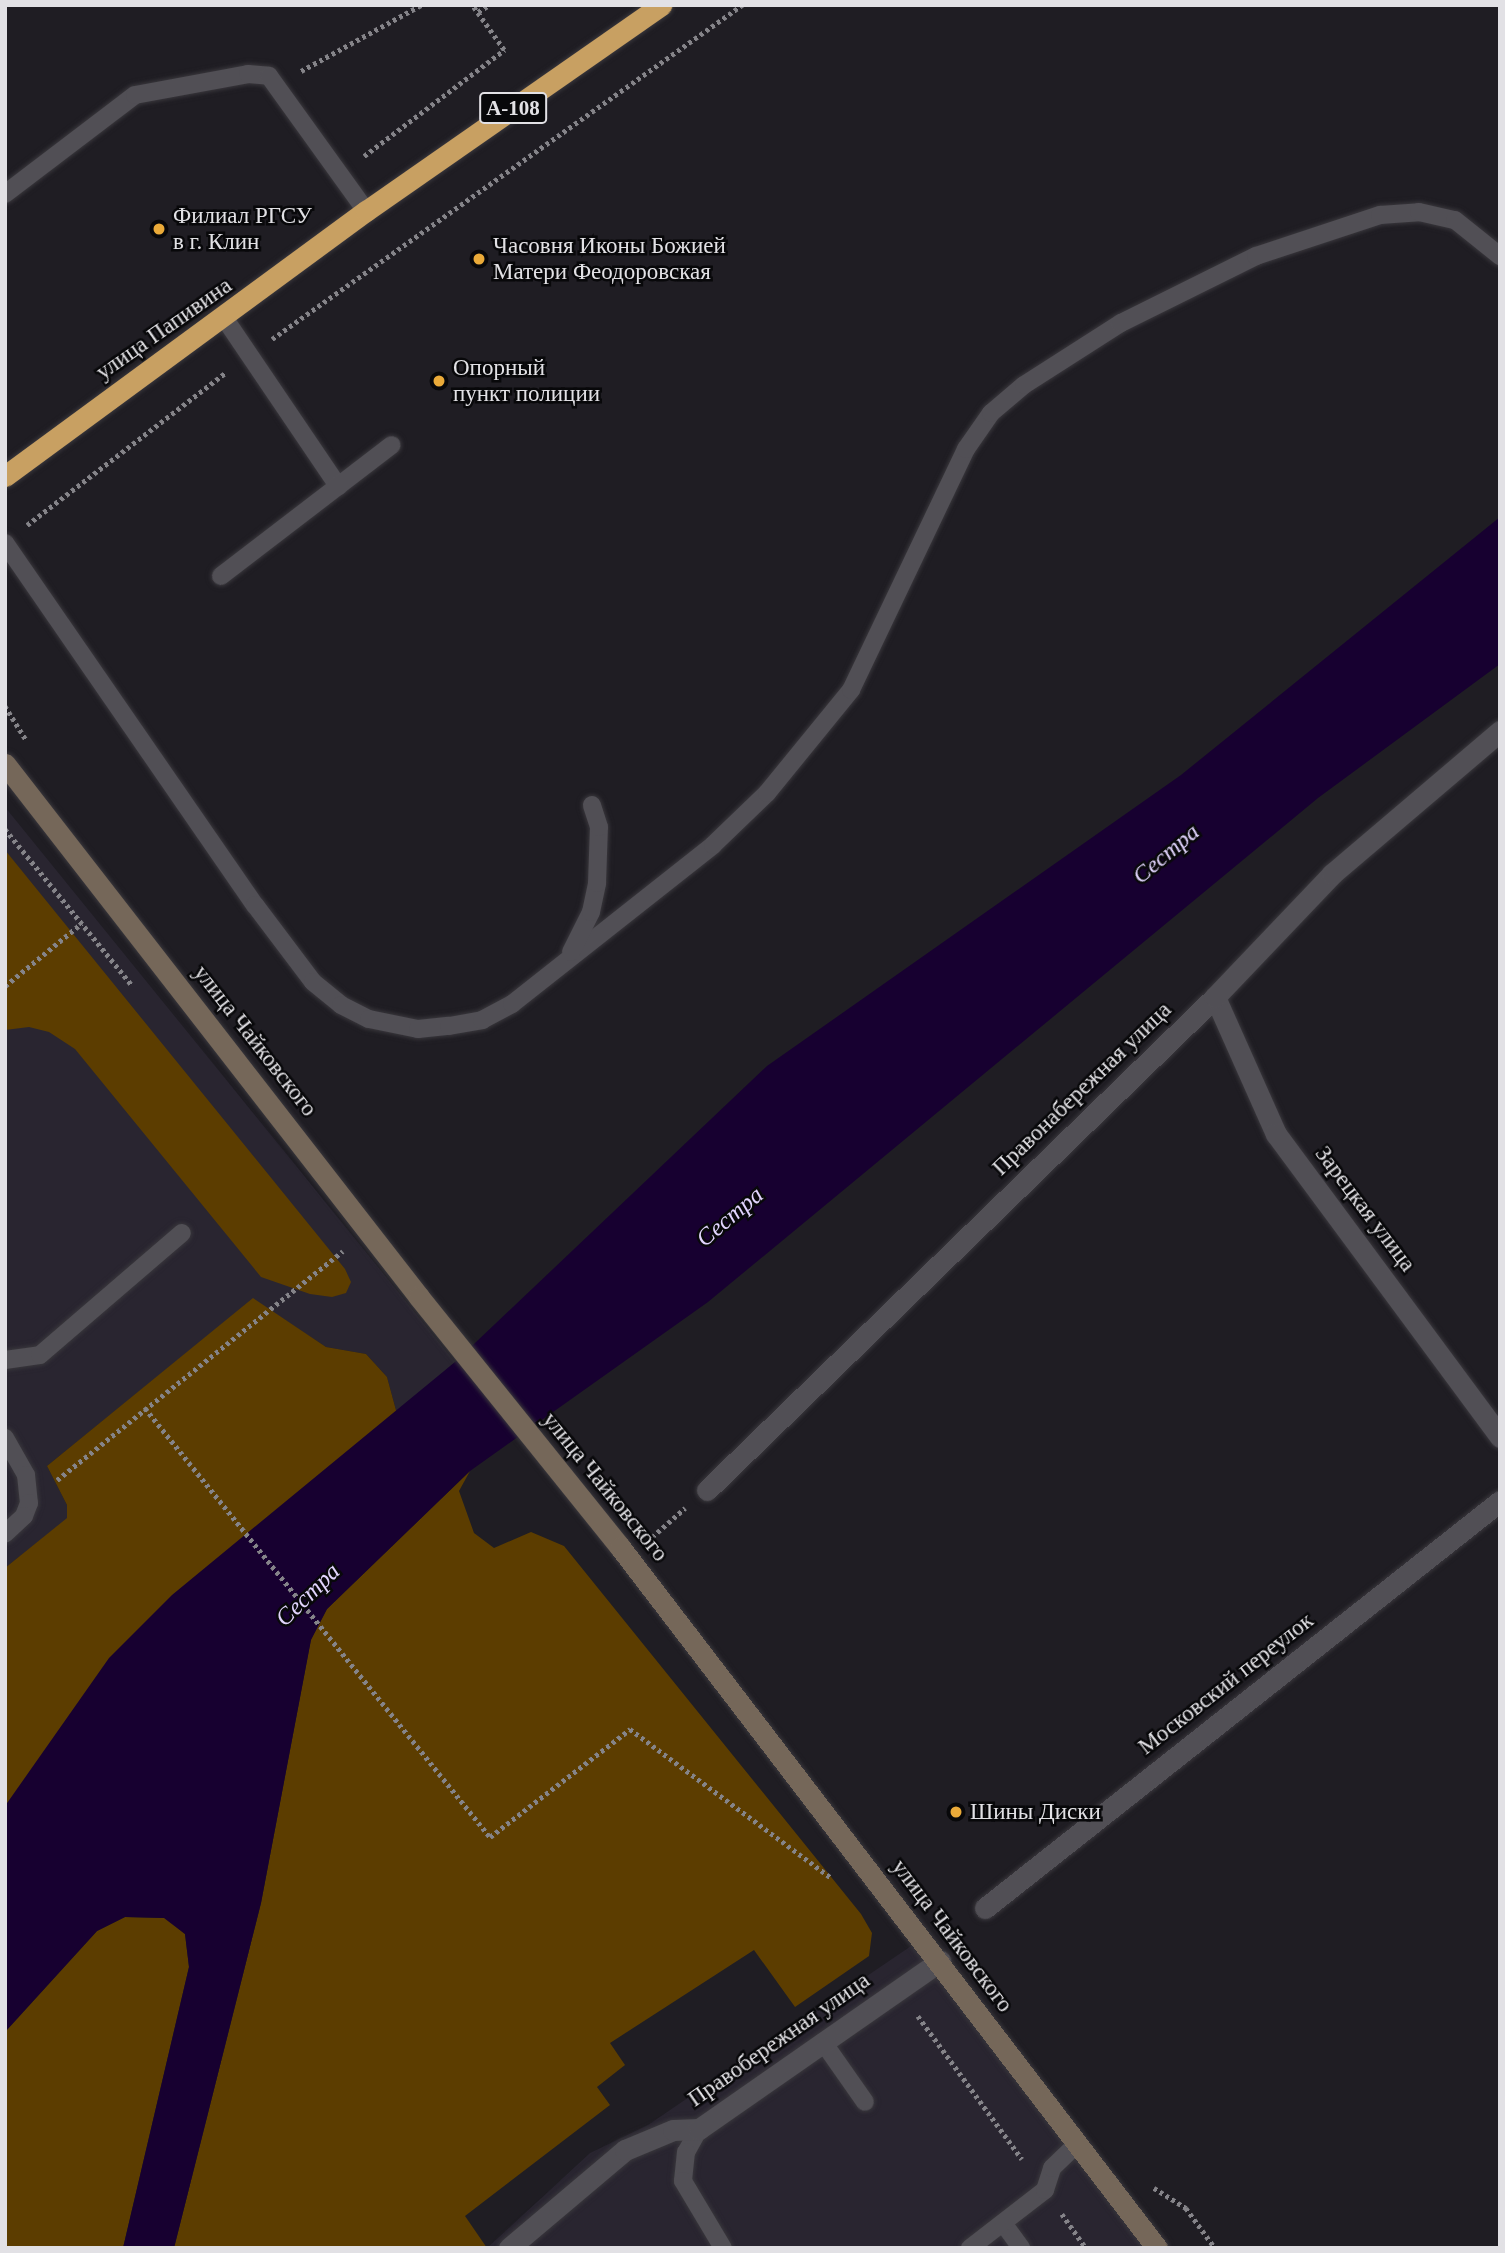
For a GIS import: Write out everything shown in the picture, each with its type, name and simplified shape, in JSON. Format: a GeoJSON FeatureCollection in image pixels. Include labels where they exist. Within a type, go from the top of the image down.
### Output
{"type":"FeatureCollection","features":[{"type":"Feature","properties":{"kind":"highway","name":"улица Папивина"},"geometry":{"type":"LineString","coordinates":[[5,476],[225,319],[366,211],[661,5]]}},
{"type":"Feature","properties":{"kind":"street","name":"Правонабережная улица"},"geometry":{"type":"LineString","coordinates":[[706,1490],[1215,997],[1332,874],[1500,731]]}},
{"type":"Feature","properties":{"kind":"street","name":"улица Чайковского"},"geometry":{"type":"LineString","coordinates":[[5,764],[419,1297],[620,1547],[940,1961],[1157,2248]]}},
{"type":"Feature","properties":{"kind":"street","name":"Зарецкая улица"},"geometry":{"type":"LineString","coordinates":[[1215,997],[1276,1134],[1500,1437]]}},
{"type":"Feature","properties":{"kind":"street","name":"Московский переулок"},"geometry":{"type":"LineString","coordinates":[[985,1908],[1500,1501]]}},
{"type":"Feature","properties":{"kind":"street","name":"Правобережная улица"},"geometry":{"type":"LineString","coordinates":[[509,2248],[625,2150],[673,2130],[699,2129],[940,1961]]}},
{"type":"Feature","properties":{"kind":"lane"},"geometry":{"type":"LineString","coordinates":[[5,194],[135,95],[248,74],[269,76],[366,211]]}},
{"type":"Feature","properties":{"kind":"lane"},"geometry":{"type":"LineString","coordinates":[[11,538],[281,942],[313,982],[341,1005],[396,1026],[449,1026],[482,1020],[512,1004],[565,963],[713,845],[767,793],[852,690],[966,449],[991,413],[1024,385],[1122,323],[1256,256],[1380,215],[1419,212],[1455,220],[1500,256]]}},
{"type":"Feature","properties":{"kind":"lane"},"geometry":{"type":"LineString","coordinates":[[225,319],[338,486]]}},
{"type":"Feature","properties":{"kind":"lane"},"geometry":{"type":"LineString","coordinates":[[221,576],[392,445]]}},
{"type":"Feature","properties":{"kind":"lane"},"geometry":{"type":"LineString","coordinates":[[565,963],[583,934],[593,902],[600,856],[599,827],[592,805]]}},
{"type":"Feature","properties":{"kind":"lane"},"geometry":{"type":"LineString","coordinates":[[5,1360],[40,1355],[182,1233]]}},
{"type":"Feature","properties":{"kind":"lane"},"geometry":{"type":"LineString","coordinates":[[5,1438],[26,1475],[29,1503],[24,1516],[5,1534]]}},
{"type":"Feature","properties":{"kind":"lane"},"geometry":{"type":"LineString","coordinates":[[823,2042],[865,2102]]}},
{"type":"Feature","properties":{"kind":"lane"},"geometry":{"type":"LineString","coordinates":[[699,2129],[686,2152],[683,2181],[723,2248]]}},
{"type":"Feature","properties":{"kind":"lane"},"geometry":{"type":"LineString","coordinates":[[970,2248],[1045,2190],[1052,2168],[1077,2144]]}},
{"type":"Feature","properties":{"kind":"lane"},"geometry":{"type":"LineString","coordinates":[[1003,2223],[1021,2248]]}},
{"type":"Feature","properties":{"kind":"path"},"geometry":{"type":"LineString","coordinates":[[306,83],[299,72],[421,5]]}},
{"type":"Feature","properties":{"kind":"path"},"geometry":{"type":"LineString","coordinates":[[362,157],[504,50],[472,5]]}},
{"type":"Feature","properties":{"kind":"path"},"geometry":{"type":"LineString","coordinates":[[478,12],[489,5]]}},
{"type":"Feature","properties":{"kind":"path"},"geometry":{"type":"LineString","coordinates":[[11,538],[248,356],[742,5]]}},
{"type":"Feature","properties":{"kind":"path"},"geometry":{"type":"LineString","coordinates":[[5,986],[82,923]]}},
{"type":"Feature","properties":{"kind":"path"},"geometry":{"type":"LineString","coordinates":[[29,1503],[346,1249]]}},
{"type":"Feature","properties":{"kind":"path"},"geometry":{"type":"LineString","coordinates":[[145,1408],[490,1837],[630,1729],[841,1885]]}},
{"type":"Feature","properties":{"kind":"path"},"geometry":{"type":"LineString","coordinates":[[647,1541],[706,1490]]}},
{"type":"Feature","properties":{"kind":"path"},"geometry":{"type":"LineString","coordinates":[[898,1989],[1086,2248]]}},
{"type":"Feature","properties":{"kind":"shaded area"},"geometry":{"type":"Polygon","coordinates":[[[5,807],[455,1362],[397,1414],[387,1377],[366,1354],[326,1347],[253,1299],[47,1466],[67,1505],[67,1519],[5,1568],[5,807]]]}},
{"type":"Feature","properties":{"kind":"shaded area"},"geometry":{"type":"Polygon","coordinates":[[[5,850],[345,1269],[351,1282],[346,1293],[332,1297],[310,1294],[261,1277],[75,1049],[49,1032],[29,1027],[5,1030],[5,850]]]}},
{"type":"Feature","properties":{"kind":"shaded area"},"geometry":{"type":"Polygon","coordinates":[[[253,1298],[326,1347],[366,1354],[387,1377],[397,1414],[287,1504],[5,1806],[5,1568],[67,1518],[67,1505],[47,1466],[253,1298]]]}},
{"type":"Feature","properties":{"kind":"shaded area"},"geometry":{"type":"Polygon","coordinates":[[[470,1471],[459,1491],[474,1533],[494,1548],[531,1532],[564,1546],[861,1914],[872,1933],[869,1956],[795,2007],[754,1950],[610,2043],[625,2065],[597,2087],[610,2105],[465,2216],[487,2248],[174,2248],[261,1903],[311,1639],[327,1609],[470,1471]]]}},
{"type":"Feature","properties":{"kind":"shaded area"},"geometry":{"type":"Polygon","coordinates":[[[125,1917],[165,1918],[185,1934],[189,1967],[123,2248],[5,2248],[5,2032],[97,1931],[125,1917]]]}},
{"type":"Feature","properties":{"kind":"shaded area"},"geometry":{"type":"Polygon","coordinates":[[[914,1944],[1145,2248],[487,2248],[590,2153],[648,2125],[914,1944]]]}},
{"type":"Feature","properties":{"kind":"water","name":"Сестра"},"geometry":{"type":"Polygon","coordinates":[[[1500,517],[1500,664],[1318,798],[708,1302],[470,1471],[327,1609],[311,1640],[261,1903],[174,2248],[123,2248],[189,1967],[185,1934],[164,1918],[125,1917],[97,1931],[5,2032],[5,1806],[109,1658],[172,1595],[455,1362],[767,1066],[1181,775],[1500,517]]]}},
{"type":"Feature","properties":{"kind":"place","name":"Филиал РГСУ в г. Клин"},"geometry":{"type":"Point","coordinates":[159,229]}},
{"type":"Feature","properties":{"kind":"place","name":"Часовня Иконы Божией Матери Феодоровская"},"geometry":{"type":"Point","coordinates":[479,259]}},
{"type":"Feature","properties":{"kind":"place","name":"Опорный пункт полиции"},"geometry":{"type":"Point","coordinates":[439,381]}},
{"type":"Feature","properties":{"kind":"place","name":"Шины Диски"},"geometry":{"type":"Point","coordinates":[956,1812]}}]}
